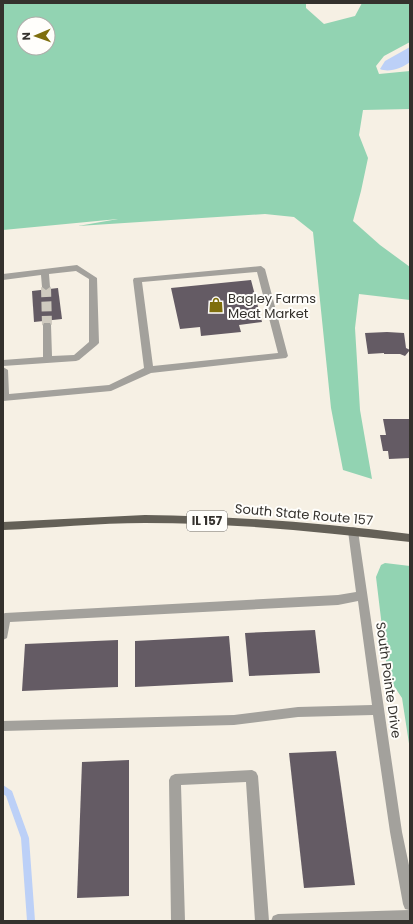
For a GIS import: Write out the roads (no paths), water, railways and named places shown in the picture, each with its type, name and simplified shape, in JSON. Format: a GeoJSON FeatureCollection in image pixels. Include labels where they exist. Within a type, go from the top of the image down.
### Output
{"type":"FeatureCollection","features":[{"type":"Feature","properties":{"kind":"main road","name":"South State Route 157"},"geometry":{"type":"LineString","coordinates":[[3,526],[144,519],[254,522],[410,538]]}},
{"type":"Feature","properties":{"kind":"street"},"geometry":{"type":"LineString","coordinates":[[3,277],[77,268],[93,278],[94,343],[76,358],[3,362]]}},
{"type":"Feature","properties":{"kind":"street"},"geometry":{"type":"LineString","coordinates":[[3,370],[4,398],[111,388],[149,370],[283,356],[261,268],[137,280],[149,370]]}},
{"type":"Feature","properties":{"kind":"street"},"geometry":{"type":"LineString","coordinates":[[45,272],[46,287]]}},
{"type":"Feature","properties":{"kind":"street"},"geometry":{"type":"LineString","coordinates":[[48,325],[48,360]]}},
{"type":"Feature","properties":{"kind":"street","name":"South Pointe Drive"},"geometry":{"type":"LineString","coordinates":[[353,531],[396,832],[410,904]]}},
{"type":"Feature","properties":{"kind":"street"},"geometry":{"type":"LineString","coordinates":[[3,635],[5,618],[338,600],[363,596]]}},
{"type":"Feature","properties":{"kind":"street"},"geometry":{"type":"LineString","coordinates":[[3,726],[234,720],[298,712],[379,710]]}},
{"type":"Feature","properties":{"kind":"street"},"geometry":{"type":"LineString","coordinates":[[178,921],[175,780],[252,776],[262,921]]}},
{"type":"Feature","properties":{"kind":"street"},"geometry":{"type":"LineString","coordinates":[[278,921],[410,917]]}},
{"type":"Feature","properties":{"kind":"water"},"geometry":{"type":"Polygon","coordinates":[[[410,47],[410,62],[395,69],[380,69],[385,61],[410,47]]]}},
{"type":"Feature","properties":{"kind":"waterway"},"geometry":{"type":"LineString","coordinates":[[3,789],[9,794],[25,838],[31,921]]}},
{"type":"Feature","properties":{"kind":"tunnel"},"geometry":{"type":"LineString","coordinates":[[46,287],[47,325]]}},
{"type":"Feature","properties":{"kind":"place","name":"Bagley Farms Meat Market"},"geometry":{"type":"Point","coordinates":[216,305]}}]}
